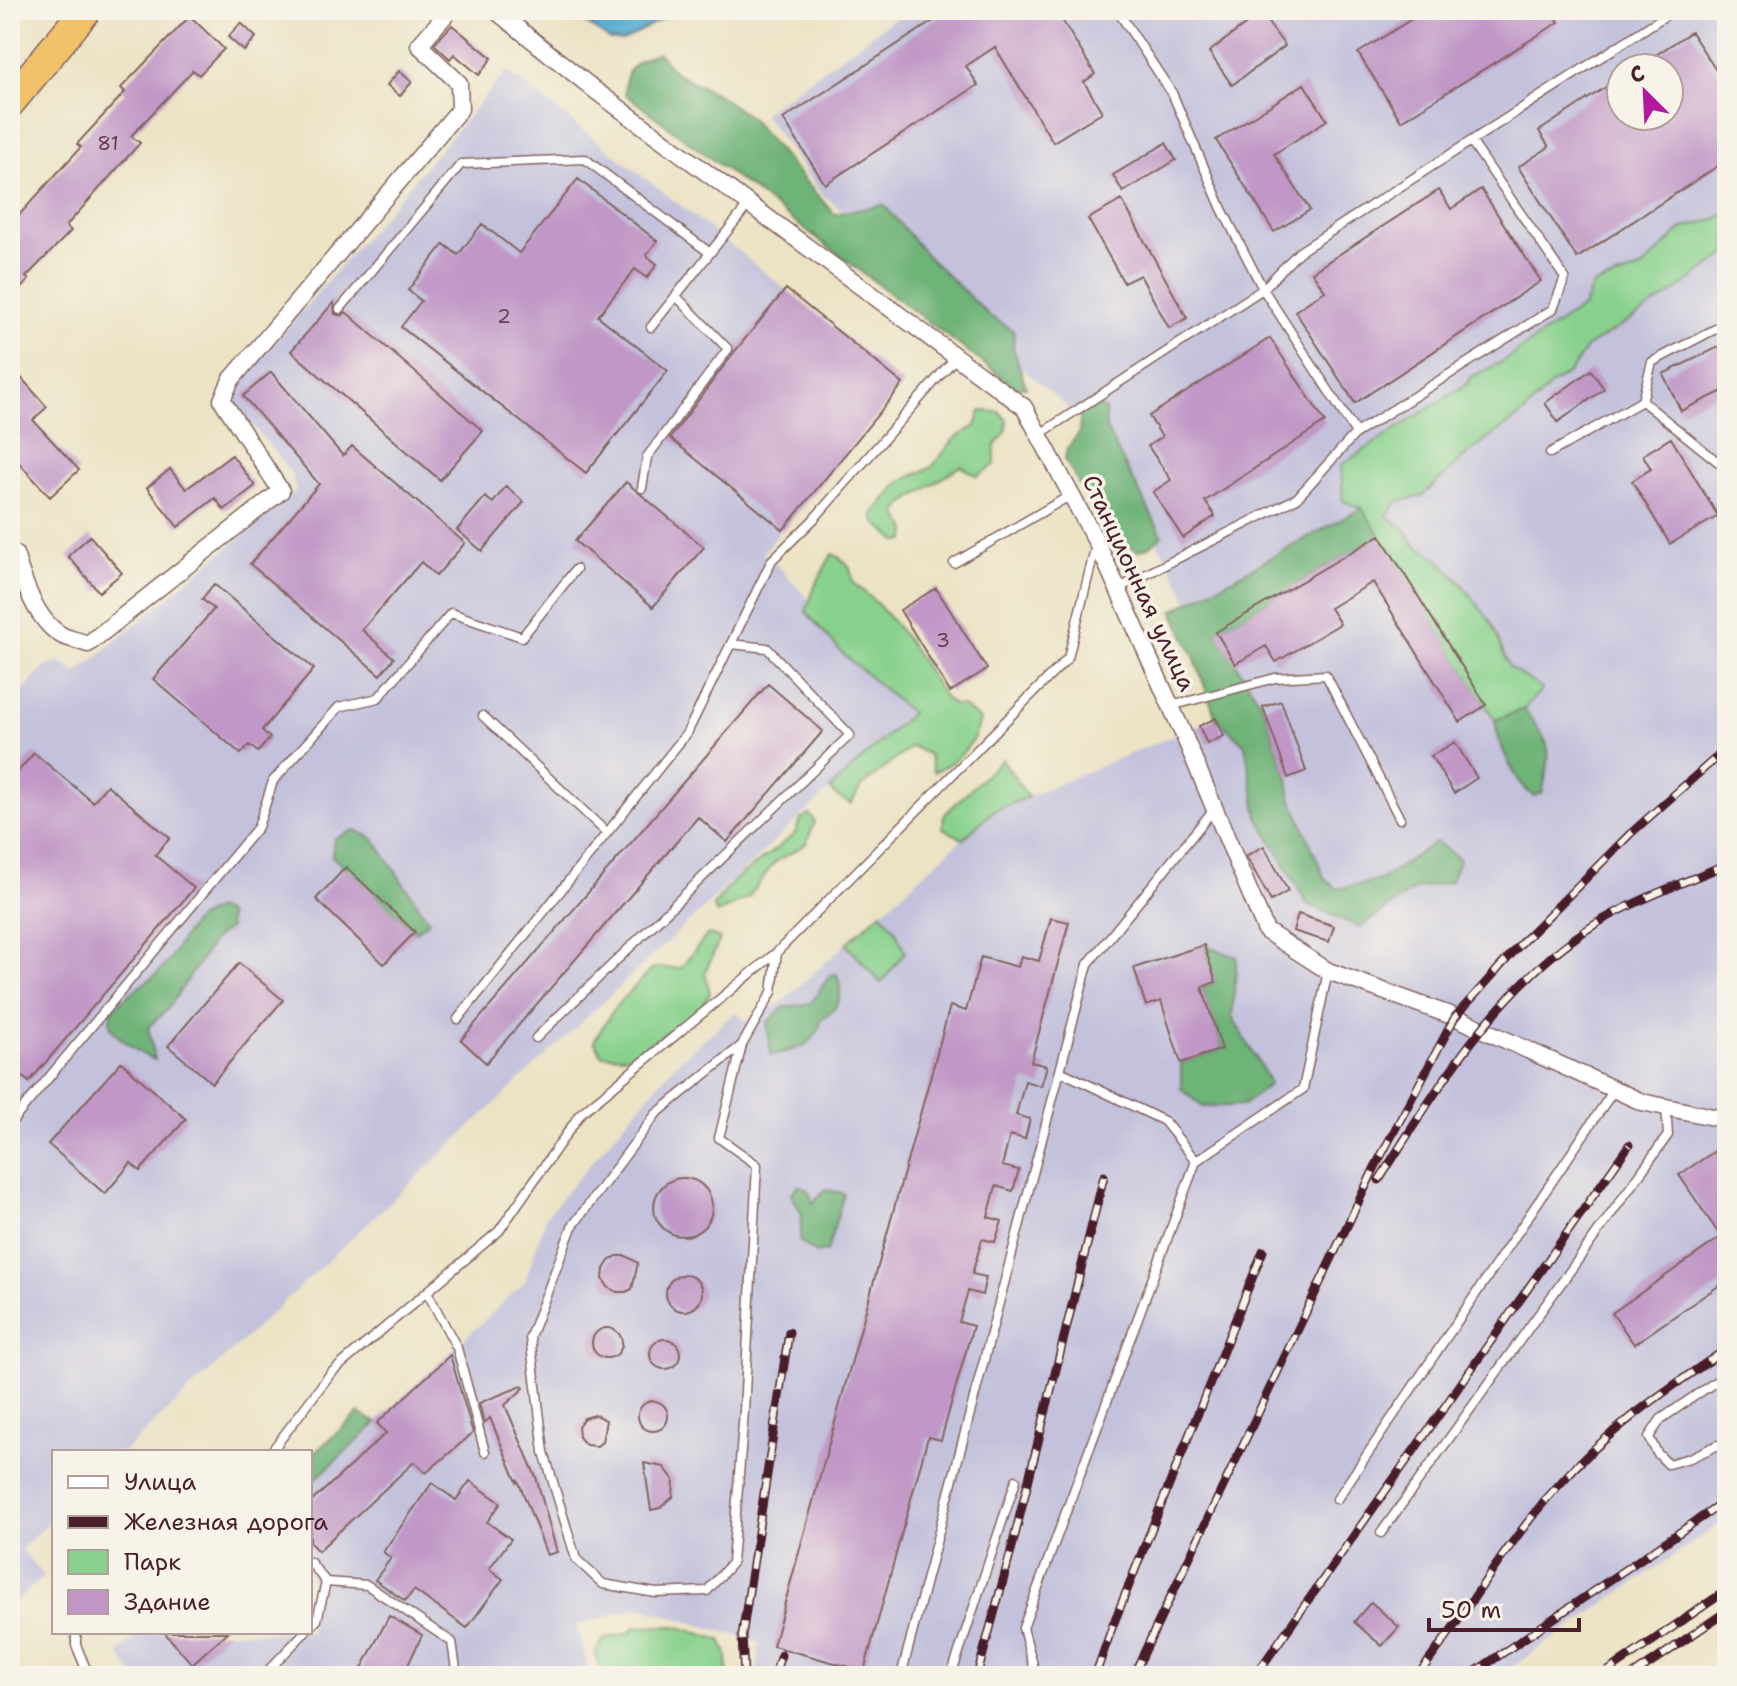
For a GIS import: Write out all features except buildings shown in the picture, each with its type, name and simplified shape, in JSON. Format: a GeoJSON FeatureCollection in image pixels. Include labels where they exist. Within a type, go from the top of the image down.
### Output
{"type":"FeatureCollection","features":[{"type":"Feature","properties":{"kind":"highway"},"geometry":{"type":"LineString","coordinates":[[10,102],[86,10]]}},
{"type":"Feature","properties":{"kind":"street"},"geometry":{"type":"LineString","coordinates":[[15,554],[23,582],[37,609],[60,635],[88,644],[281,491],[222,400],[231,380],[460,109],[459,83],[419,45],[450,10]]}},
{"type":"Feature","properties":{"kind":"street","name":"Станционная улица"},"geometry":{"type":"LineString","coordinates":[[495,10],[596,91],[1024,407],[1097,543],[1171,706],[1266,931],[1328,971],[1455,1017],[1642,1102],[1727,1120]]}},
{"type":"Feature","properties":{"kind":"lane"},"geometry":{"type":"LineString","coordinates":[[1117,10],[1172,93],[1222,209],[1263,289],[1356,433]]}},
{"type":"Feature","properties":{"kind":"lane"},"geometry":{"type":"LineString","coordinates":[[1040,434],[1263,289],[1299,252],[1674,10]]}},
{"type":"Feature","properties":{"kind":"lane"},"geometry":{"type":"LineString","coordinates":[[1117,589],[1297,498],[1356,433],[1553,309],[1565,278],[1471,141]]}},
{"type":"Feature","properties":{"kind":"lane"},"geometry":{"type":"LineString","coordinates":[[340,309],[461,164],[585,159],[710,253]]}},
{"type":"Feature","properties":{"kind":"lane"},"geometry":{"type":"LineString","coordinates":[[651,327],[749,204]]}},
{"type":"Feature","properties":{"kind":"lane"},"geometry":{"type":"LineString","coordinates":[[642,488],[647,457],[728,349],[676,296]]}},
{"type":"Feature","properties":{"kind":"lane"},"geometry":{"type":"LineString","coordinates":[[1550,453],[1642,401],[1652,362],[1727,323]]}},
{"type":"Feature","properties":{"kind":"lane"},"geometry":{"type":"LineString","coordinates":[[458,1019],[687,733],[772,560],[813,520],[956,357]]}},
{"type":"Feature","properties":{"kind":"lane"},"geometry":{"type":"LineString","coordinates":[[1642,401],[1722,465],[1727,462]]}},
{"type":"Feature","properties":{"kind":"lane"},"geometry":{"type":"LineString","coordinates":[[954,563],[1071,495]]}},
{"type":"Feature","properties":{"kind":"lane"},"geometry":{"type":"LineString","coordinates":[[273,1450],[331,1373],[499,1231],[581,1113],[777,952],[1068,658],[1097,543]]}},
{"type":"Feature","properties":{"kind":"lane"},"geometry":{"type":"LineString","coordinates":[[10,1124],[258,827],[273,781],[339,707],[378,698],[451,613],[522,637],[576,569]]}},
{"type":"Feature","properties":{"kind":"lane"},"geometry":{"type":"LineString","coordinates":[[536,1038],[850,735],[767,648],[731,644]]}},
{"type":"Feature","properties":{"kind":"lane"},"geometry":{"type":"LineString","coordinates":[[1171,706],[1275,678],[1326,675],[1400,819]]}},
{"type":"Feature","properties":{"kind":"lane"},"geometry":{"type":"LineString","coordinates":[[483,716],[607,833]]}},
{"type":"Feature","properties":{"kind":"lane"},"geometry":{"type":"LineString","coordinates":[[901,1676],[1088,964],[1215,808]]}},
{"type":"Feature","properties":{"kind":"lane"},"geometry":{"type":"LineString","coordinates":[[742,1045],[656,1114],[572,1227],[530,1337],[544,1452],[576,1559],[603,1584],[656,1593],[707,1591],[732,1563],[744,1411],[757,1165],[719,1138],[742,1045],[772,992],[777,952]]}},
{"type":"Feature","properties":{"kind":"lane"},"geometry":{"type":"LineString","coordinates":[[1036,1676],[1023,1628],[1196,1161],[1303,1089],[1328,971]]}},
{"type":"Feature","properties":{"kind":"lane"},"geometry":{"type":"LineString","coordinates":[[1060,1071],[1164,1121],[1196,1161]]}},
{"type":"Feature","properties":{"kind":"lane"},"geometry":{"type":"LineString","coordinates":[[1337,1499],[1615,1089]]}},
{"type":"Feature","properties":{"kind":"lane"},"geometry":{"type":"LineString","coordinates":[[1381,1533],[1668,1135],[1666,1107]]}},
{"type":"Feature","properties":{"kind":"lane"},"geometry":{"type":"LineString","coordinates":[[427,1292],[457,1348],[485,1452]]}},
{"type":"Feature","properties":{"kind":"lane"},"geometry":{"type":"LineString","coordinates":[[1718,1445],[1668,1464],[1657,1453],[1649,1437],[1661,1419],[1727,1374]]}},
{"type":"Feature","properties":{"kind":"lane"},"geometry":{"type":"LineString","coordinates":[[951,1676],[1016,1480]]}},
{"type":"Feature","properties":{"kind":"lane"},"geometry":{"type":"LineString","coordinates":[[312,1564],[326,1582],[367,1585],[452,1642],[457,1676]]}},
{"type":"Feature","properties":{"kind":"lane"},"geometry":{"type":"LineString","coordinates":[[312,1625],[317,1620],[326,1582]]}},
{"type":"Feature","properties":{"kind":"lane"},"geometry":{"type":"LineString","coordinates":[[76,1634],[76,1645],[89,1676]]}},
{"type":"Feature","properties":{"kind":"lane"},"geometry":{"type":"LineString","coordinates":[[263,1676],[303,1634]]}},
{"type":"Feature","properties":{"kind":"shaded area"},"geometry":{"type":"Polygon","coordinates":[[[906,10],[1727,10],[1727,1519],[1499,1676],[757,1676],[759,1642],[638,1607],[577,1626],[590,1676],[135,1676],[118,1653],[140,1634],[312,1634],[312,1482],[525,1282],[546,1216],[675,1064],[736,1012],[747,1022],[783,1001],[993,811],[1232,711],[1181,586],[1101,437],[821,193],[763,113],[906,10]]]}},
{"type":"Feature","properties":{"kind":"shaded area"},"geometry":{"type":"Polygon","coordinates":[[[507,71],[903,384],[763,553],[782,570],[911,713],[126,1450],[52,1450],[52,1520],[21,1549],[44,1576],[10,1606],[10,707],[44,667],[59,662],[77,673],[296,491],[291,473],[229,396],[507,71]]]}},
{"type":"Feature","properties":{"kind":"green space"},"geometry":{"type":"Polygon","coordinates":[[[658,53],[676,73],[720,96],[749,117],[834,214],[884,205],[927,256],[990,316],[1014,331],[1013,347],[1026,387],[1015,387],[625,94],[626,78],[632,67],[658,53]]]}},
{"type":"Feature","properties":{"kind":"green space"},"geometry":{"type":"Polygon","coordinates":[[[1727,212],[1727,254],[1667,297],[1586,348],[1570,372],[1551,385],[1523,414],[1471,451],[1422,496],[1397,502],[1386,516],[1404,528],[1414,544],[1437,558],[1462,584],[1491,622],[1509,667],[1542,689],[1524,709],[1495,720],[1362,508],[1343,501],[1341,465],[1468,383],[1471,377],[1502,362],[1584,306],[1593,285],[1641,269],[1683,228],[1716,219],[1727,212]]]}},
{"type":"Feature","properties":{"kind":"green space"},"geometry":{"type":"Polygon","coordinates":[[[1095,404],[1105,410],[1106,429],[1162,535],[1151,546],[1138,551],[1123,542],[1096,514],[1065,460],[1067,449],[1079,433],[1081,411],[1095,404]]]}},
{"type":"Feature","properties":{"kind":"green space"},"geometry":{"type":"Polygon","coordinates":[[[981,411],[999,412],[1007,420],[1006,432],[995,446],[995,465],[977,476],[961,466],[903,504],[897,513],[907,530],[906,541],[897,541],[875,522],[873,514],[901,481],[932,467],[955,438],[976,426],[981,411]]]}},
{"type":"Feature","properties":{"kind":"green space"},"geometry":{"type":"Polygon","coordinates":[[[1362,508],[1380,535],[1216,632],[1263,707],[1288,778],[1290,795],[1325,879],[1337,889],[1380,880],[1436,842],[1460,859],[1450,882],[1415,889],[1360,927],[1307,904],[1258,817],[1245,745],[1216,718],[1193,654],[1173,611],[1362,508]]]}},
{"type":"Feature","properties":{"kind":"green space"},"geometry":{"type":"Polygon","coordinates":[[[832,554],[845,562],[850,568],[853,583],[893,621],[945,698],[980,720],[969,745],[950,763],[934,772],[929,755],[912,746],[861,787],[851,804],[830,789],[911,713],[842,653],[806,612],[815,586],[832,554]]]}},
{"type":"Feature","properties":{"kind":"green space"},"geometry":{"type":"Polygon","coordinates":[[[1524,709],[1545,740],[1549,756],[1542,793],[1533,796],[1508,761],[1495,720],[1524,709]]]}},
{"type":"Feature","properties":{"kind":"green space"},"geometry":{"type":"Polygon","coordinates":[[[1002,759],[1028,797],[993,811],[963,839],[943,828],[944,815],[1002,759]]]}},
{"type":"Feature","properties":{"kind":"green space"},"geometry":{"type":"Polygon","coordinates":[[[809,814],[815,822],[806,844],[774,863],[749,897],[717,914],[713,906],[735,880],[794,835],[801,819],[809,814]]]}},
{"type":"Feature","properties":{"kind":"green space"},"geometry":{"type":"Polygon","coordinates":[[[354,830],[373,838],[429,921],[415,932],[332,856],[334,839],[354,830]]]}},
{"type":"Feature","properties":{"kind":"green space"},"geometry":{"type":"Polygon","coordinates":[[[216,909],[227,914],[229,928],[216,937],[167,1010],[148,1027],[155,1060],[142,1054],[112,1030],[110,1020],[113,1010],[162,969],[197,920],[216,909]]]}},
{"type":"Feature","properties":{"kind":"green space"},"geometry":{"type":"Polygon","coordinates":[[[881,912],[896,931],[905,952],[881,983],[846,944],[881,912]]]}},
{"type":"Feature","properties":{"kind":"green space"},"geometry":{"type":"Polygon","coordinates":[[[708,934],[720,939],[705,972],[710,993],[697,1013],[629,1056],[602,1055],[594,1041],[615,1007],[653,968],[681,968],[708,934]]]}},
{"type":"Feature","properties":{"kind":"green space"},"geometry":{"type":"Polygon","coordinates":[[[1204,945],[1237,957],[1232,1016],[1269,1081],[1269,1085],[1243,1105],[1203,1107],[1181,1089],[1181,1063],[1222,1049],[1202,987],[1216,982],[1204,945]]]}},
{"type":"Feature","properties":{"kind":"green space"},"geometry":{"type":"Polygon","coordinates":[[[837,974],[839,1000],[821,1020],[815,1036],[803,1046],[771,1055],[767,1023],[783,1008],[811,1003],[830,975],[837,974]]]}},
{"type":"Feature","properties":{"kind":"green space"},"geometry":{"type":"Polygon","coordinates":[[[799,1185],[808,1190],[813,1203],[825,1189],[844,1194],[827,1251],[815,1253],[800,1241],[802,1214],[791,1194],[799,1185]]]}},
{"type":"Feature","properties":{"kind":"green space"},"geometry":{"type":"Polygon","coordinates":[[[359,1413],[377,1423],[312,1482],[312,1455],[359,1413]]]}},
{"type":"Feature","properties":{"kind":"green space"},"geometry":{"type":"Polygon","coordinates":[[[675,1626],[721,1640],[727,1654],[728,1676],[602,1676],[595,1654],[604,1639],[630,1633],[635,1627],[675,1626]]]}},
{"type":"Feature","properties":{"kind":"water"},"geometry":{"type":"Polygon","coordinates":[[[566,10],[671,10],[665,17],[623,41],[610,40],[566,10]]]}},
{"type":"Feature","properties":{"kind":"railway"},"geometry":{"type":"LineString","coordinates":[[1133,1676],[1375,1167],[1455,1017],[1524,940],[1630,834],[1727,748]]}},
{"type":"Feature","properties":{"kind":"railway"},"geometry":{"type":"LineString","coordinates":[[1379,1180],[1448,1074],[1528,977],[1594,925],[1642,900],[1727,864]]}},
{"type":"Feature","properties":{"kind":"railway"},"geometry":{"type":"LineString","coordinates":[[1255,1676],[1629,1145]]}},
{"type":"Feature","properties":{"kind":"railway"},"geometry":{"type":"LineString","coordinates":[[977,1676],[1104,1176]]}},
{"type":"Feature","properties":{"kind":"railway"},"geometry":{"type":"LineString","coordinates":[[1095,1676],[1263,1251]]}},
{"type":"Feature","properties":{"kind":"railway"},"geometry":{"type":"LineString","coordinates":[[744,1676],[742,1636],[789,1332]]}},
{"type":"Feature","properties":{"kind":"railway"},"geometry":{"type":"LineString","coordinates":[[1417,1676],[1519,1533],[1556,1488],[1595,1448],[1637,1413],[1727,1349]]}},
{"type":"Feature","properties":{"kind":"railway"},"geometry":{"type":"LineString","coordinates":[[1469,1676],[1727,1500]]}},
{"type":"Feature","properties":{"kind":"railway"},"geometry":{"type":"LineString","coordinates":[[1601,1676],[1727,1590]]}},
{"type":"Feature","properties":{"kind":"railway"},"geometry":{"type":"LineString","coordinates":[[1632,1676],[1727,1611]]}},
{"type":"Feature","properties":{"kind":"railway"},"geometry":{"type":"LineString","coordinates":[[774,1676],[781,1655]]}}]}
